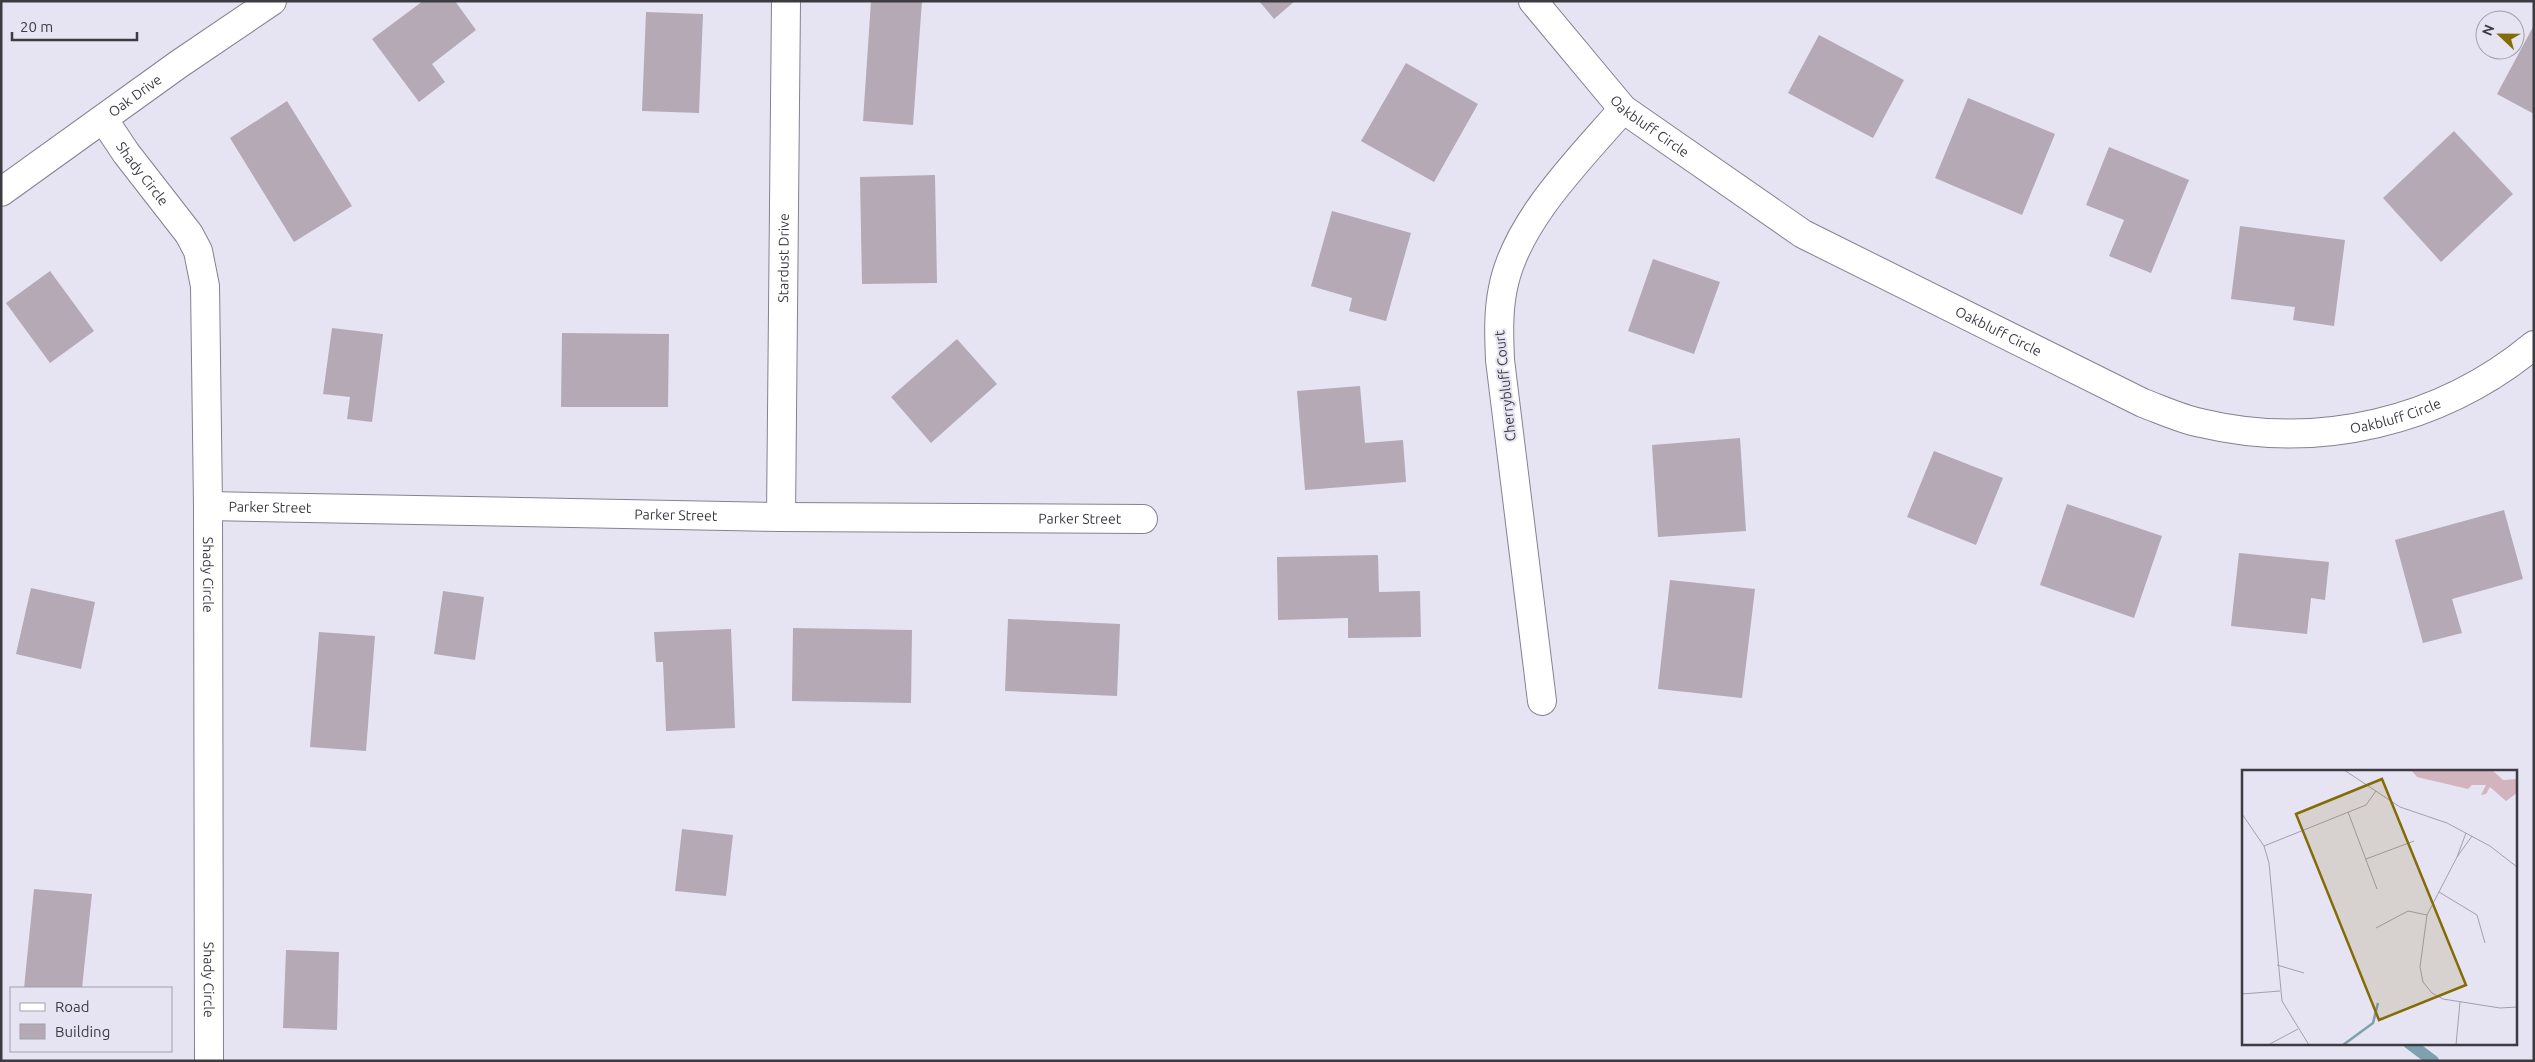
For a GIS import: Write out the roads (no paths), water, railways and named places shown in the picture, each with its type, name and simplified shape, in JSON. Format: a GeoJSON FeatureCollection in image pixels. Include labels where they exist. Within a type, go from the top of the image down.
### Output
{"type":"FeatureCollection","features":[{"type":"Feature","properties":{"kind":"street","name":"Oak Drive"},"geometry":{"type":"LineString","coordinates":[[1,192],[104,120],[179,64],[272,1]]}},
{"type":"Feature","properties":{"kind":"street","name":"Stardust Drive"},"geometry":{"type":"LineString","coordinates":[[781,516],[786,1]]}},
{"type":"Feature","properties":{"kind":"street","name":"Oakbluff Circle"},"geometry":{"type":"LineString","coordinates":[[1533,1],[1623,109],[1803,234],[2143,403],[2200,423],[2251,432],[2314,434],[2374,425],[2422,409],[2466,390],[2506,368],[2534,345]]}},
{"type":"Feature","properties":{"kind":"street","name":"Cherrybluff Court"},"geometry":{"type":"LineString","coordinates":[[1542,701],[1500,360],[1498,329],[1503,288],[1513,255],[1535,216],[1623,109]]}},
{"type":"Feature","properties":{"kind":"street","name":"Shady Circle"},"geometry":{"type":"LineString","coordinates":[[104,120],[126,153],[189,234],[198,251],[205,286],[208,506],[209,1061]]}},
{"type":"Feature","properties":{"kind":"street","name":"Parker Street"},"geometry":{"type":"LineString","coordinates":[[208,506],[781,516],[1143,519]]}},
{"type":"Feature","properties":{"kind":"waterway"},"geometry":{"type":"LineString","coordinates":[[2410,1044],[2433,1061]]}}]}
